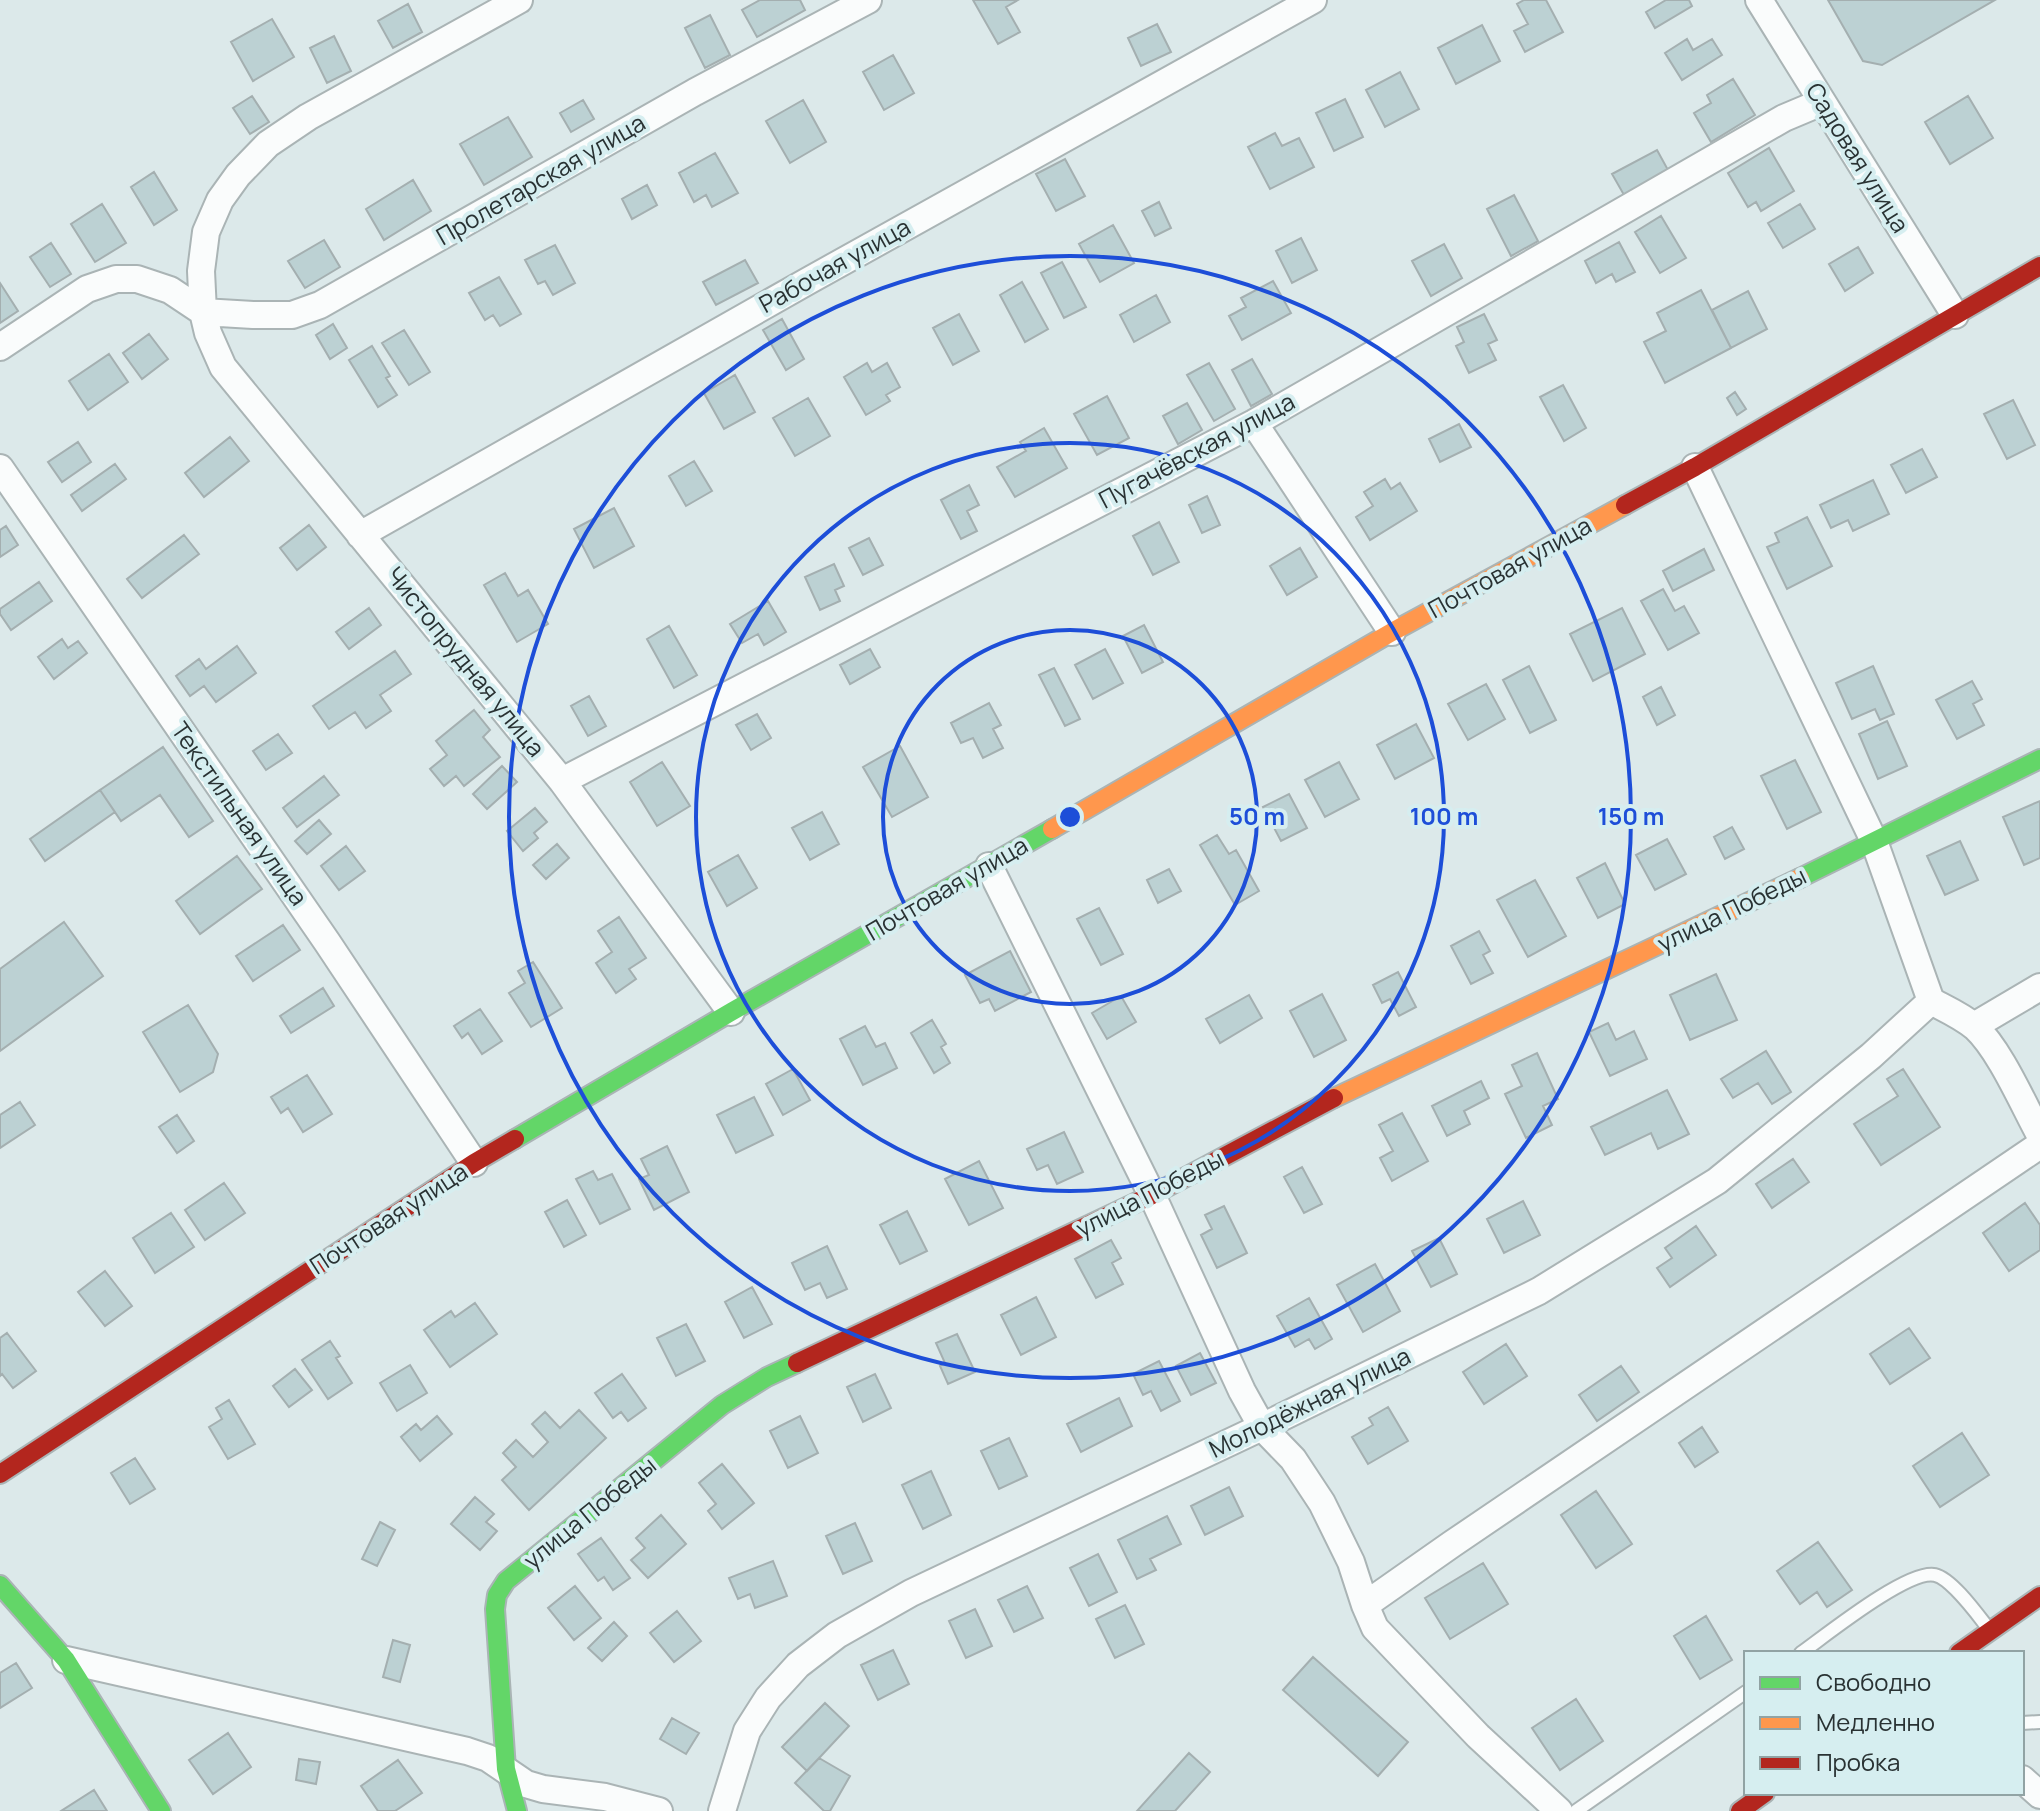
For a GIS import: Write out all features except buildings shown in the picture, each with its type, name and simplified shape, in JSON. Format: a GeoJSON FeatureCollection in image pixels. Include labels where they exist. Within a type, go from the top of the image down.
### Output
{"type":"FeatureCollection","features":[{"type":"Feature","properties":{"kind":"street","name":"Чистопрудная улица"},"geometry":{"type":"LineString","coordinates":[[519,0],[308,117],[268,144],[229,187],[206,232],[201,271],[203,312],[208,333],[223,367],[562,781],[731,1012]]}},
{"type":"Feature","properties":{"kind":"street","name":"Пролетарская улица"},"geometry":{"type":"LineString","coordinates":[[203,312],[292,315],[320,305],[695,92],[868,0]]}},
{"type":"Feature","properties":{"kind":"street","name":"Рабочая улица"},"geometry":{"type":"LineString","coordinates":[[360,535],[794,288],[1313,0]]}},
{"type":"Feature","properties":{"kind":"street","name":"Садовая улица"},"geometry":{"type":"LineString","coordinates":[[1759,0],[1955,315]]}},
{"type":"Feature","properties":{"kind":"street","name":"Пугачёвская улица"},"geometry":{"type":"LineString","coordinates":[[562,781],[1254,423],[1784,118],[1822,102]]}},
{"type":"Feature","properties":{"kind":"street","name":"Почтовая улица"},"geometry":{"type":"LineString","coordinates":[[0,1474],[474,1163],[1392,632],[1695,467],[2040,266]]}},
{"type":"Feature","properties":{"kind":"street"},"geometry":{"type":"LineString","coordinates":[[0,347],[87,289],[116,279],[137,279],[170,290],[203,312]]}},
{"type":"Feature","properties":{"kind":"street"},"geometry":{"type":"LineString","coordinates":[[1254,423],[1392,632]]}},
{"type":"Feature","properties":{"kind":"street"},"geometry":{"type":"LineString","coordinates":[[1695,467],[1874,841],[1931,1001],[1974,1026],[1990,1043],[2040,1135]]}},
{"type":"Feature","properties":{"kind":"street","name":"Текстильная улица"},"geometry":{"type":"LineString","coordinates":[[0,468],[327,942],[474,1163]]}},
{"type":"Feature","properties":{"kind":"street","name":"улица Победы"},"geometry":{"type":"LineString","coordinates":[[517,1811],[506,1769],[495,1609],[497,1595],[506,1581],[722,1405],[756,1384],[1152,1195],[1331,1100],[1726,914],[2040,759]]}},
{"type":"Feature","properties":{"kind":"street"},"geometry":{"type":"LineString","coordinates":[[989,866],[1152,1195],[1242,1391],[1262,1427],[1293,1459],[1322,1503],[1351,1562],[1375,1628],[1478,1736],[1559,1811]]}},
{"type":"Feature","properties":{"kind":"street"},"geometry":{"type":"LineString","coordinates":[[1974,1026],[2040,987]]}},
{"type":"Feature","properties":{"kind":"street","name":"Молодёжная улица"},"geometry":{"type":"LineString","coordinates":[[722,1811],[747,1731],[768,1698],[798,1665],[837,1635],[911,1593],[1262,1427],[1539,1291],[1717,1181],[1871,1056],[1931,1001]]}},
{"type":"Feature","properties":{"kind":"street"},"geometry":{"type":"LineString","coordinates":[[1365,1605],[2040,1145]]}},
{"type":"Feature","properties":{"kind":"street"},"geometry":{"type":"LineString","coordinates":[[0,1585],[66,1660],[161,1811]]}},
{"type":"Feature","properties":{"kind":"street"},"geometry":{"type":"LineString","coordinates":[[1962,1651],[2040,1596]]}},
{"type":"Feature","properties":{"kind":"street"},"geometry":{"type":"LineString","coordinates":[[66,1660],[467,1751],[488,1758],[526,1784],[605,1797],[659,1811]]}},
{"type":"Feature","properties":{"kind":"street"},"geometry":{"type":"LineString","coordinates":[[2024,1781],[2040,1795]]}},
{"type":"Feature","properties":{"kind":"street"},"geometry":{"type":"LineString","coordinates":[[1740,1811],[1762,1795]]}},
{"type":"Feature","properties":{"kind":"lane"},"geometry":{"type":"LineString","coordinates":[[1804,1651],[1897,1586],[1917,1577],[1934,1575],[1946,1581],[1991,1630]]}},
{"type":"Feature","properties":{"kind":"lane"},"geometry":{"type":"LineString","coordinates":[[1576,1811],[1744,1693]]}},
{"type":"Feature","properties":{"kind":"traffic: fast"},"geometry":{"type":"LineString","coordinates":[[1800,878],[2040,759]]}},
{"type":"Feature","properties":{"kind":"traffic: fast"},"geometry":{"type":"LineString","coordinates":[[515,1139],[1052,829]]}},
{"type":"Feature","properties":{"kind":"traffic: fast"},"geometry":{"type":"LineString","coordinates":[[517,1811],[506,1769],[495,1609],[497,1595],[506,1581],[722,1405],[767,1377],[797,1363]]}},
{"type":"Feature","properties":{"kind":"traffic: fast"},"geometry":{"type":"LineString","coordinates":[[0,1585],[66,1660],[161,1811]]}},
{"type":"Feature","properties":{"kind":"traffic: slow"},"geometry":{"type":"LineString","coordinates":[[1052,829],[1392,632],[1625,505]]}},
{"type":"Feature","properties":{"kind":"traffic: slow"},"geometry":{"type":"LineString","coordinates":[[1334,1098],[1800,878]]}},
{"type":"Feature","properties":{"kind":"traffic: jam"},"geometry":{"type":"LineString","coordinates":[[1625,505],[2040,266]]}},
{"type":"Feature","properties":{"kind":"traffic: jam"},"geometry":{"type":"LineString","coordinates":[[797,1363],[1152,1195],[1334,1098]]}},
{"type":"Feature","properties":{"kind":"traffic: jam"},"geometry":{"type":"LineString","coordinates":[[0,1474],[515,1139]]}},
{"type":"Feature","properties":{"kind":"traffic: jam"},"geometry":{"type":"LineString","coordinates":[[1962,1651],[2040,1596]]}},
{"type":"Feature","properties":{"kind":"traffic: jam"},"geometry":{"type":"LineString","coordinates":[[1740,1811],[1762,1795]]}}]}
